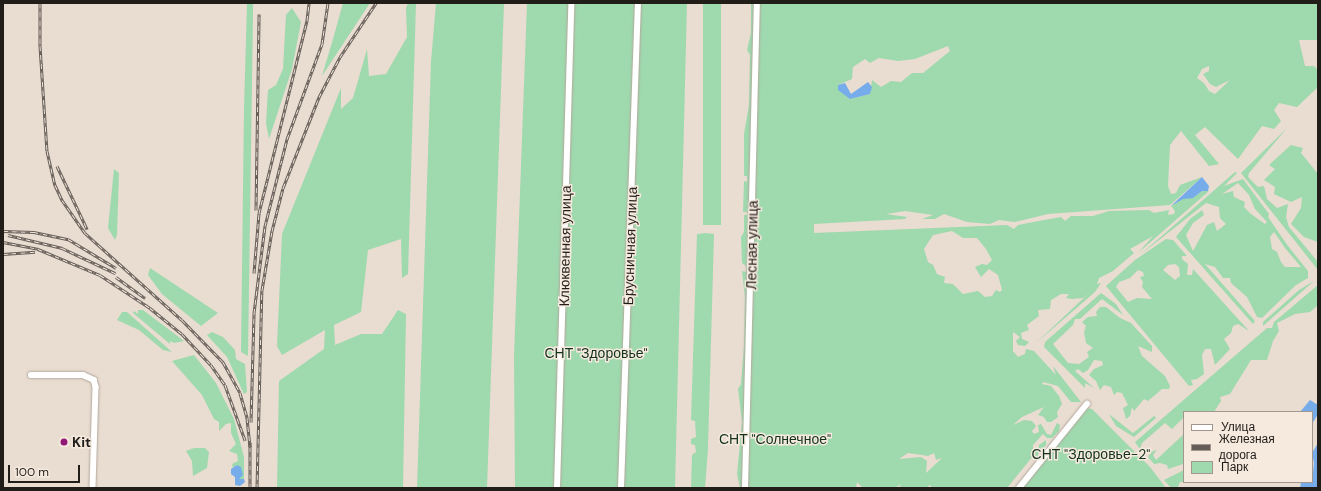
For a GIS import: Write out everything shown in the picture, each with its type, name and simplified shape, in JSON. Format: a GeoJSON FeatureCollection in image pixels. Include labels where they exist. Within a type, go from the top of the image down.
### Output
{"type":"FeatureCollection","features":[{"type":"Feature","properties":{"kind":"street","name":"Клюквенная улица"},"geometry":{"type":"LineString","coordinates":[[557,488],[571,3]]}},
{"type":"Feature","properties":{"kind":"street","name":"Брусничная улица"},"geometry":{"type":"LineString","coordinates":[[621,488],[638,3]]}},
{"type":"Feature","properties":{"kind":"street","name":"Лесная улица"},"geometry":{"type":"LineString","coordinates":[[745,488],[757,3]]}},
{"type":"Feature","properties":{"kind":"street"},"geometry":{"type":"LineString","coordinates":[[31,375],[83,375],[94,380],[96,386],[93,488]]}},
{"type":"Feature","properties":{"kind":"street"},"geometry":{"type":"LineString","coordinates":[[1018,488],[1087,404]]}},
{"type":"Feature","properties":{"kind":"green space"},"geometry":{"type":"Polygon","coordinates":[[[253,3],[248,356],[241,352],[244,109],[247,4],[253,3]]]}},
{"type":"Feature","properties":{"kind":"green space"},"geometry":{"type":"Polygon","coordinates":[[[343,3],[370,3],[322,76],[333,39],[343,3]]]}},
{"type":"Feature","properties":{"kind":"green space"},"geometry":{"type":"Polygon","coordinates":[[[408,3],[416,3],[408,274],[402,278],[401,239],[368,250],[361,312],[334,325],[335,345],[361,334],[382,334],[398,310],[406,314],[403,488],[277,488],[279,381],[324,349],[325,330],[282,355],[277,346],[282,234],[341,88],[341,109],[353,98],[367,49],[369,76],[386,74],[407,37],[406,8],[408,3]]]}},
{"type":"Feature","properties":{"kind":"green space"},"geometry":{"type":"Polygon","coordinates":[[[436,3],[504,3],[487,488],[417,488],[431,62],[436,3]]]}},
{"type":"Feature","properties":{"kind":"green space","name":"СНТ \"Здоровье\""},"geometry":{"type":"Polygon","coordinates":[[[527,3],[687,3],[675,488],[515,488],[514,356],[527,3]]]}},
{"type":"Feature","properties":{"kind":"green space"},"geometry":{"type":"Polygon","coordinates":[[[703,3],[721,3],[721,225],[703,225],[703,3]]]}},
{"type":"Feature","properties":{"kind":"green space","name":"СНТ \"Солнечное\""},"geometry":{"type":"Polygon","coordinates":[[[751,3],[1318,3],[1318,40],[1299,40],[1305,66],[1314,66],[1318,70],[1318,87],[1297,107],[1279,103],[1274,110],[1281,121],[1274,129],[1262,126],[1238,159],[1205,127],[1195,135],[1219,164],[1209,166],[1181,131],[1170,145],[1168,186],[1171,194],[1176,193],[1180,185],[1202,177],[1170,205],[1048,214],[1015,222],[999,220],[990,224],[967,222],[944,214],[935,219],[922,219],[933,215],[905,211],[886,214],[907,217],[905,219],[814,224],[814,233],[1007,225],[1014,229],[1018,225],[1044,220],[1061,217],[1065,221],[1071,216],[1093,216],[1109,211],[1149,210],[1154,213],[1169,210],[1168,215],[1174,214],[1175,211],[1171,206],[1183,198],[1193,198],[1202,191],[1209,191],[1138,253],[1153,236],[1130,249],[1134,253],[1113,271],[1099,278],[1097,284],[1101,283],[1095,292],[1036,343],[1089,293],[1083,298],[1072,299],[1066,298],[1069,294],[1061,294],[1051,300],[1050,309],[1038,310],[1039,316],[1027,325],[1029,330],[1021,333],[1022,339],[1029,342],[1025,346],[1018,345],[1016,341],[1020,337],[1013,332],[1013,351],[1018,357],[1025,354],[1026,349],[1034,351],[1056,375],[1053,366],[1081,402],[1071,402],[1058,386],[1043,382],[1042,384],[1051,386],[1059,396],[1062,404],[1057,412],[1058,417],[1051,422],[1047,422],[1044,417],[1038,415],[1044,407],[1022,417],[1013,425],[1024,420],[1032,421],[1036,426],[1032,431],[1034,434],[1039,432],[1038,425],[1041,424],[1047,434],[1051,435],[1057,423],[1060,425],[1059,431],[1052,438],[1047,438],[1043,434],[1033,445],[1033,450],[1038,449],[1039,445],[1046,440],[1046,445],[1037,456],[1033,456],[1007,488],[932,488],[930,485],[926,488],[899,488],[901,484],[895,488],[863,488],[857,482],[856,488],[740,488],[737,474],[742,422],[738,389],[741,384],[744,346],[745,297],[742,271],[746,272],[746,266],[742,263],[741,237],[744,232],[744,215],[747,215],[747,212],[743,212],[744,181],[747,182],[747,176],[744,176],[744,134],[749,105],[750,55],[747,50],[751,33],[751,3]],[[948,46],[915,59],[898,61],[879,58],[870,63],[865,59],[853,67],[852,79],[838,85],[850,99],[870,94],[872,80],[881,87],[891,81],[901,82],[912,73],[923,73],[950,51],[948,46]],[[1209,66],[1202,69],[1197,78],[1204,83],[1209,91],[1215,94],[1230,80],[1216,87],[1210,84],[1203,74],[1209,71],[1209,66]],[[952,231],[933,235],[924,249],[928,262],[933,265],[937,274],[945,277],[944,283],[953,284],[963,294],[978,291],[985,297],[992,296],[996,290],[1000,292],[1002,290],[998,275],[989,269],[981,277],[975,267],[982,264],[987,265],[992,260],[986,249],[977,238],[963,238],[952,231]],[[908,453],[899,459],[921,457],[927,461],[926,473],[942,458],[936,460],[934,453],[928,456],[908,453]]]}},
{"type":"Feature","properties":{"kind":"green space"},"geometry":{"type":"Polygon","coordinates":[[[292,8],[301,22],[292,69],[269,139],[266,123],[268,90],[276,85],[283,69],[286,15],[292,8]]]}},
{"type":"Feature","properties":{"kind":"green space"},"geometry":{"type":"Polygon","coordinates":[[[1287,128],[1249,173],[1248,177],[1258,187],[1264,186],[1267,199],[1277,208],[1288,204],[1286,217],[1289,227],[1318,262],[1318,270],[1241,173],[1287,128]]]}},
{"type":"Feature","properties":{"kind":"green space"},"geometry":{"type":"Polygon","coordinates":[[[1291,145],[1303,148],[1301,153],[1318,174],[1318,242],[1304,237],[1291,224],[1301,208],[1302,197],[1291,202],[1274,194],[1275,187],[1264,180],[1275,169],[1269,165],[1291,145]]]}},
{"type":"Feature","properties":{"kind":"green space"},"geometry":{"type":"Polygon","coordinates":[[[114,169],[119,173],[117,235],[115,240],[108,228],[114,169]]]}},
{"type":"Feature","properties":{"kind":"green space"},"geometry":{"type":"Polygon","coordinates":[[[1235,172],[1237,173],[1224,186],[1243,179],[1269,214],[1268,217],[1288,246],[1308,271],[1308,278],[1296,285],[1262,318],[1257,317],[1247,297],[1231,283],[1230,278],[1223,278],[1215,267],[1205,264],[1255,321],[1253,324],[1176,237],[1190,219],[1202,210],[1204,215],[1193,223],[1186,235],[1193,251],[1207,225],[1214,222],[1217,231],[1226,224],[1220,218],[1219,207],[1206,203],[1140,255],[1235,172]],[[1238,183],[1222,194],[1233,191],[1234,197],[1245,202],[1244,207],[1265,224],[1267,222],[1255,209],[1249,195],[1238,183]],[[1274,232],[1270,237],[1272,249],[1277,252],[1281,262],[1285,267],[1301,267],[1285,248],[1274,232]]]}},
{"type":"Feature","properties":{"kind":"green space"},"geometry":{"type":"Polygon","coordinates":[[[697,234],[714,234],[708,449],[705,488],[691,488],[692,455],[696,452],[695,445],[691,444],[691,439],[696,437],[695,421],[691,420],[697,234]]]}},
{"type":"Feature","properties":{"kind":"green space"},"geometry":{"type":"Polygon","coordinates":[[[1166,239],[1173,240],[1187,256],[1182,256],[1182,259],[1188,264],[1187,275],[1192,275],[1193,269],[1249,331],[1238,324],[1233,326],[1231,333],[1224,339],[1230,349],[1215,365],[1211,349],[1205,349],[1202,355],[1204,374],[1197,379],[1191,380],[1193,385],[1189,386],[1106,286],[1135,260],[1166,239]],[[1175,264],[1168,265],[1163,270],[1175,280],[1180,276],[1179,267],[1175,264]],[[1138,270],[1130,278],[1119,282],[1116,287],[1128,302],[1137,298],[1152,299],[1142,287],[1143,282],[1140,277],[1144,276],[1143,272],[1138,270]]]}},
{"type":"Feature","properties":{"kind":"green space"},"geometry":{"type":"Polygon","coordinates":[[[150,268],[218,313],[201,326],[162,294],[148,275],[150,268]]]}},
{"type":"Feature","properties":{"kind":"green space"},"geometry":{"type":"Polygon","coordinates":[[[1314,281],[1263,326],[1263,322],[1299,290],[1314,281]]]}},
{"type":"Feature","properties":{"kind":"green space"},"geometry":{"type":"Polygon","coordinates":[[[1318,285],[1318,305],[1310,312],[1295,314],[1277,323],[1279,331],[1273,341],[1267,360],[1251,360],[1230,394],[1220,397],[1221,401],[1215,411],[1183,411],[1183,418],[1172,429],[1165,423],[1142,443],[1140,449],[1135,442],[1267,328],[1272,328],[1274,322],[1318,285]]]}},
{"type":"Feature","properties":{"kind":"green space"},"geometry":{"type":"Polygon","coordinates":[[[1101,293],[1116,304],[1123,315],[1102,299],[1080,319],[1075,319],[1073,325],[1053,344],[1068,363],[1079,364],[1089,357],[1087,352],[1093,348],[1086,343],[1084,332],[1086,326],[1082,322],[1088,317],[1097,316],[1096,312],[1100,307],[1106,307],[1120,318],[1131,323],[1152,346],[1152,352],[1138,346],[1142,356],[1165,376],[1170,386],[1169,389],[1162,389],[1148,401],[1144,399],[1134,411],[1132,407],[1130,416],[1126,419],[1123,408],[1128,405],[1122,393],[1117,392],[1114,395],[1111,387],[1104,385],[1100,390],[1096,381],[1089,375],[1094,369],[1103,365],[1102,361],[1094,360],[1088,370],[1083,373],[1078,369],[1075,371],[1094,388],[1085,383],[1085,388],[1044,347],[1045,342],[1101,293]]]}},
{"type":"Feature","properties":{"kind":"green space"},"geometry":{"type":"Polygon","coordinates":[[[138,310],[143,310],[184,341],[174,343],[170,341],[170,344],[133,313],[134,311],[138,314],[138,310]]]}},
{"type":"Feature","properties":{"kind":"green space"},"geometry":{"type":"Polygon","coordinates":[[[122,312],[127,312],[172,352],[163,350],[139,330],[117,320],[122,312]]]}},
{"type":"Feature","properties":{"kind":"green space"},"geometry":{"type":"Polygon","coordinates":[[[212,332],[223,337],[235,350],[236,359],[245,364],[247,392],[244,394],[227,357],[207,335],[212,332]]]}},
{"type":"Feature","properties":{"kind":"green space"},"geometry":{"type":"Polygon","coordinates":[[[194,355],[216,383],[234,419],[244,457],[244,479],[239,479],[237,465],[233,468],[232,464],[238,461],[237,454],[229,451],[236,444],[231,433],[231,423],[226,424],[219,431],[219,422],[214,419],[202,395],[172,361],[194,355]]]}},
{"type":"Feature","properties":{"kind":"green space","name":"СНТ \"Здоровье-2\""},"geometry":{"type":"Polygon","coordinates":[[[1087,408],[1092,409],[1150,467],[1166,488],[1023,488],[1087,408]]]}},
{"type":"Feature","properties":{"kind":"green space"},"geometry":{"type":"Polygon","coordinates":[[[1109,414],[1133,433],[1154,416],[1156,418],[1134,437],[1116,426],[1109,414]]]}},
{"type":"Feature","properties":{"kind":"green space"},"geometry":{"type":"Polygon","coordinates":[[[1183,435],[1183,464],[1168,469],[1167,465],[1160,463],[1154,464],[1148,457],[1151,452],[1157,450],[1153,455],[1156,460],[1183,435]]]}},
{"type":"Feature","properties":{"kind":"green space"},"geometry":{"type":"Polygon","coordinates":[[[194,448],[205,448],[209,452],[207,468],[193,476],[192,461],[186,451],[194,448]]]}},
{"type":"Feature","properties":{"kind":"green space"},"geometry":{"type":"Polygon","coordinates":[[[1183,470],[1183,482],[1180,482],[1178,487],[1171,488],[1164,480],[1183,470]]]}},
{"type":"Feature","properties":{"kind":"water"},"geometry":{"type":"Polygon","coordinates":[[[868,82],[872,87],[870,94],[850,99],[838,90],[838,85],[845,83],[851,94],[868,82]]]}},
{"type":"Feature","properties":{"kind":"water"},"geometry":{"type":"Polygon","coordinates":[[[1202,177],[1209,186],[1208,191],[1202,191],[1193,198],[1183,199],[1171,206],[1202,177]]]}},
{"type":"Feature","properties":{"kind":"water"},"geometry":{"type":"Polygon","coordinates":[[[1310,400],[1318,405],[1318,414],[1313,422],[1313,411],[1301,411],[1310,400]]]}},
{"type":"Feature","properties":{"kind":"water"},"geometry":{"type":"Polygon","coordinates":[[[1318,443],[1318,488],[1300,488],[1301,483],[1313,483],[1313,451],[1318,443]]]}},
{"type":"Feature","properties":{"kind":"water"},"geometry":{"type":"Polygon","coordinates":[[[237,465],[241,467],[243,475],[239,479],[244,479],[245,482],[240,486],[235,485],[235,477],[231,474],[231,469],[237,465]]]}},
{"type":"Feature","properties":{"kind":"railway"},"geometry":{"type":"LineString","coordinates":[[40,3],[40,46],[47,151],[55,185],[62,200],[85,233],[182,320],[223,362],[240,393],[247,418],[250,447]]}},
{"type":"Feature","properties":{"kind":"railway"},"geometry":{"type":"LineString","coordinates":[[254,273],[259,213],[307,20],[309,3]]}},
{"type":"Feature","properties":{"kind":"railway"},"geometry":{"type":"LineString","coordinates":[[251,422],[254,313],[265,226],[287,139],[322,44],[328,3]]}},
{"type":"Feature","properties":{"kind":"railway"},"geometry":{"type":"LineString","coordinates":[[257,488],[262,290],[272,231],[283,188],[319,97],[340,57],[376,3]]}},
{"type":"Feature","properties":{"kind":"railway"},"geometry":{"type":"LineString","coordinates":[[256,210],[259,14]]}},
{"type":"Feature","properties":{"kind":"railway"},"geometry":{"type":"LineString","coordinates":[[57,166],[87,229]]}},
{"type":"Feature","properties":{"kind":"railway"},"geometry":{"type":"LineString","coordinates":[[3,231],[34,232],[68,239],[116,268]]}},
{"type":"Feature","properties":{"kind":"railway"},"geometry":{"type":"LineString","coordinates":[[8,235],[62,248],[115,273]]}},
{"type":"Feature","properties":{"kind":"railway"},"geometry":{"type":"LineString","coordinates":[[3,242],[38,249],[100,275],[150,308],[182,334],[211,365],[225,385],[245,440]]}},
{"type":"Feature","properties":{"kind":"railway"},"geometry":{"type":"LineString","coordinates":[[3,254],[35,252]]}},
{"type":"Feature","properties":{"kind":"railway"},"geometry":{"type":"LineString","coordinates":[[116,277],[145,298]]}},
{"type":"Feature","properties":{"kind":"railway"},"geometry":{"type":"LineString","coordinates":[[250,442],[250,488]]}},
{"type":"Feature","properties":{"kind":"place","name":"Kit"},"geometry":{"type":"Point","coordinates":[64,442]}}]}
